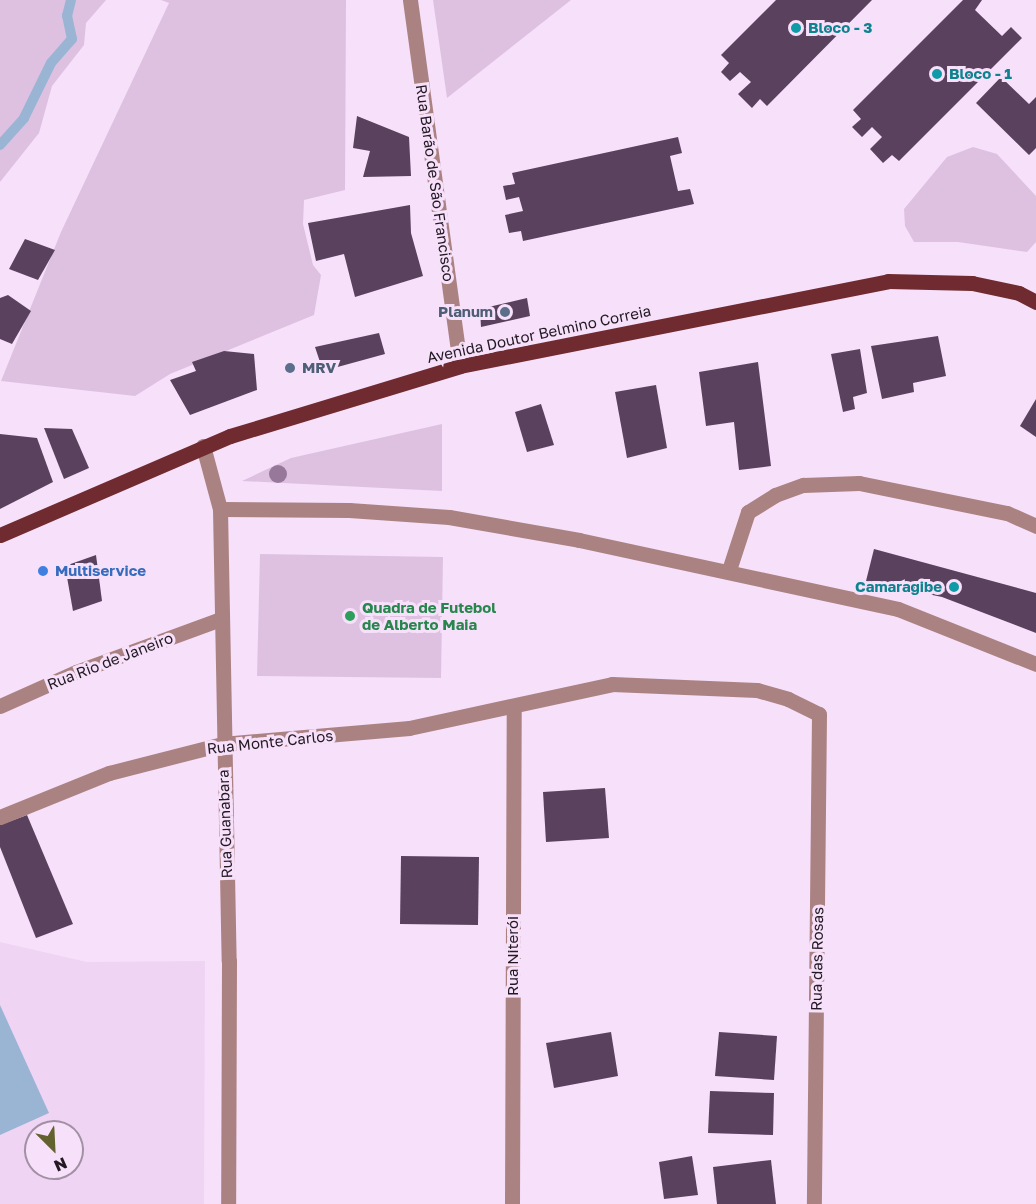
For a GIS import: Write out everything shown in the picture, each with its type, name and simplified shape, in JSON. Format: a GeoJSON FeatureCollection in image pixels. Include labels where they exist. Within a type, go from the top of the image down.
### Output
{"type":"FeatureCollection","features":[{"type":"Feature","properties":{"kind":"main road","name":"Avenida Doutor Belmino Correia"},"geometry":{"type":"LineString","coordinates":[[0,536],[203,446],[460,366],[888,281],[972,283],[1019,293],[1036,302]]}},
{"type":"Feature","properties":{"kind":"street","name":"Rua Barão de São Francisco"},"geometry":{"type":"LineString","coordinates":[[410,0],[460,366]]}},
{"type":"Feature","properties":{"kind":"street","name":"Rua Guanabara"},"geometry":{"type":"LineString","coordinates":[[203,446],[220,509],[222,744],[229,961],[228,1204]]}},
{"type":"Feature","properties":{"kind":"street"},"geometry":{"type":"LineString","coordinates":[[729,570],[748,512],[775,495],[803,484],[870,485],[1006,513],[1036,526]]}},
{"type":"Feature","properties":{"kind":"street"},"geometry":{"type":"LineString","coordinates":[[220,509],[349,510],[449,517],[729,570],[898,609],[1036,664]]}},
{"type":"Feature","properties":{"kind":"street","name":"Rua Rio de Janeiro"},"geometry":{"type":"LineString","coordinates":[[0,706],[76,672],[222,619]]}},
{"type":"Feature","properties":{"kind":"street","name":"Rua Monte Carlos"},"geometry":{"type":"LineString","coordinates":[[0,817],[109,772],[222,744],[409,728],[612,684],[689,685],[757,690],[819,714]]}},
{"type":"Feature","properties":{"kind":"street","name":"Rua Niterói"},"geometry":{"type":"LineString","coordinates":[[512,1204],[514,707]]}},
{"type":"Feature","properties":{"kind":"street","name":"Rua das Rosas"},"geometry":{"type":"LineString","coordinates":[[814,1204],[819,714]]}},
{"type":"Feature","properties":{"kind":"shaded area"},"geometry":{"type":"Polygon","coordinates":[[[0,0],[106,0],[86,23],[84,45],[52,86],[39,133],[0,182],[0,0]]]}},
{"type":"Feature","properties":{"kind":"shaded area"},"geometry":{"type":"Polygon","coordinates":[[[161,0],[346,0],[345,190],[304,200],[303,224],[313,265],[321,275],[314,315],[170,374],[135,396],[1,381],[61,232],[169,3],[161,0]]]}},
{"type":"Feature","properties":{"kind":"shaded area"},"geometry":{"type":"Polygon","coordinates":[[[433,0],[571,0],[447,98],[433,0]]]}},
{"type":"Feature","properties":{"kind":"shaded area"},"geometry":{"type":"Polygon","coordinates":[[[973,147],[997,154],[1036,196],[1036,242],[1027,252],[958,242],[914,242],[905,226],[904,209],[947,157],[973,147]]]}},
{"type":"Feature","properties":{"kind":"shaded area"},"geometry":{"type":"Polygon","coordinates":[[[442,424],[442,491],[242,481],[291,458],[442,424]]]}},
{"type":"Feature","properties":{"kind":"shaded area","name":"Quadra de Futebol de Alberto Maia"},"geometry":{"type":"Polygon","coordinates":[[[260,554],[443,557],[441,678],[257,676],[260,554]]]}},
{"type":"Feature","properties":{"kind":"shaded area"},"geometry":{"type":"Polygon","coordinates":[[[0,942],[87,962],[205,961],[204,1204],[0,1204],[0,942]]]}},
{"type":"Feature","properties":{"kind":"water"},"geometry":{"type":"Polygon","coordinates":[[[0,1005],[49,1113],[33,1120],[24,1120],[24,1124],[0,1135],[0,1005]]]}},
{"type":"Feature","properties":{"kind":"building","name":"Bloco - 3"},"geometry":{"type":"Polygon","coordinates":[[[776,0],[872,0],[767,106],[760,99],[752,108],[738,94],[751,82],[740,72],[730,81],[721,72],[729,63],[721,55],[776,0]]]}},
{"type":"Feature","properties":{"kind":"building","name":"Bloco - 1"},"geometry":{"type":"Polygon","coordinates":[[[963,0],[982,0],[975,10],[1002,36],[1011,27],[1022,38],[899,161],[892,155],[883,163],[870,149],[882,137],[872,127],[862,137],[852,127],[861,119],[853,110],[963,0]]]}},
{"type":"Feature","properties":{"kind":"building"},"geometry":{"type":"Polygon","coordinates":[[[1001,77],[1029,104],[1036,97],[1036,148],[1029,155],[976,103],[1001,77]]]}},
{"type":"Feature","properties":{"kind":"building"},"geometry":{"type":"Polygon","coordinates":[[[357,116],[409,137],[411,176],[363,177],[370,151],[353,148],[357,116]]]}},
{"type":"Feature","properties":{"kind":"building"},"geometry":{"type":"Polygon","coordinates":[[[678,137],[682,153],[670,156],[678,191],[690,189],[694,204],[523,241],[521,231],[509,233],[505,215],[523,211],[519,197],[506,200],[503,186],[515,184],[512,173],[678,137]]]}},
{"type":"Feature","properties":{"kind":"building"},"geometry":{"type":"Polygon","coordinates":[[[410,205],[411,233],[423,276],[355,297],[344,254],[316,261],[308,223],[410,205]]]}},
{"type":"Feature","properties":{"kind":"building"},"geometry":{"type":"Polygon","coordinates":[[[25,239],[55,250],[38,280],[9,269],[25,239]]]}},
{"type":"Feature","properties":{"kind":"building"},"geometry":{"type":"Polygon","coordinates":[[[8,295],[31,311],[12,344],[0,339],[0,298],[8,295]]]}},
{"type":"Feature","properties":{"kind":"building","name":"Planum"},"geometry":{"type":"Polygon","coordinates":[[[527,298],[530,316],[481,327],[480,309],[527,298]]]}},
{"type":"Feature","properties":{"kind":"building"},"geometry":{"type":"Polygon","coordinates":[[[379,333],[385,354],[323,371],[315,347],[379,333]]]}},
{"type":"Feature","properties":{"kind":"building"},"geometry":{"type":"Polygon","coordinates":[[[938,336],[946,376],[913,383],[914,392],[882,399],[871,346],[938,336]]]}},
{"type":"Feature","properties":{"kind":"building"},"geometry":{"type":"Polygon","coordinates":[[[860,349],[867,393],[853,397],[855,409],[843,412],[831,354],[860,349]]]}},
{"type":"Feature","properties":{"kind":"building"},"geometry":{"type":"Polygon","coordinates":[[[224,351],[254,354],[257,390],[190,415],[170,380],[196,371],[192,362],[224,351]]]}},
{"type":"Feature","properties":{"kind":"building"},"geometry":{"type":"Polygon","coordinates":[[[758,362],[771,466],[739,470],[734,422],[706,426],[699,372],[758,362]]]}},
{"type":"Feature","properties":{"kind":"building"},"geometry":{"type":"Polygon","coordinates":[[[656,385],[667,448],[627,458],[615,392],[656,385]]]}},
{"type":"Feature","properties":{"kind":"building"},"geometry":{"type":"Polygon","coordinates":[[[1036,399],[1036,437],[1020,426],[1036,399]]]}},
{"type":"Feature","properties":{"kind":"building"},"geometry":{"type":"Polygon","coordinates":[[[541,404],[554,445],[527,452],[515,412],[541,404]]]}},
{"type":"Feature","properties":{"kind":"building"},"geometry":{"type":"Polygon","coordinates":[[[44,428],[72,429],[89,468],[64,479],[44,428]]]}},
{"type":"Feature","properties":{"kind":"building"},"geometry":{"type":"Polygon","coordinates":[[[0,434],[37,438],[53,482],[0,509],[0,434]]]}},
{"type":"Feature","properties":{"kind":"building","name":"Camaragibe"},"geometry":{"type":"Polygon","coordinates":[[[874,549],[1036,593],[1036,633],[942,597],[866,581],[874,549]]]}},
{"type":"Feature","properties":{"kind":"building"},"geometry":{"type":"Polygon","coordinates":[[[96,555],[102,601],[73,611],[65,566],[96,555]]]}},
{"type":"Feature","properties":{"kind":"building"},"geometry":{"type":"Polygon","coordinates":[[[605,788],[609,838],[546,842],[543,792],[605,788]]]}},
{"type":"Feature","properties":{"kind":"building"},"geometry":{"type":"Polygon","coordinates":[[[27,815],[73,924],[36,938],[0,847],[0,825],[27,815]]]}},
{"type":"Feature","properties":{"kind":"building"},"geometry":{"type":"Polygon","coordinates":[[[401,856],[479,857],[478,925],[400,924],[401,856]]]}},
{"type":"Feature","properties":{"kind":"building"},"geometry":{"type":"Polygon","coordinates":[[[611,1032],[618,1076],[554,1088],[546,1043],[611,1032]]]}},
{"type":"Feature","properties":{"kind":"building"},"geometry":{"type":"Polygon","coordinates":[[[719,1032],[777,1036],[774,1080],[715,1076],[719,1032]]]}},
{"type":"Feature","properties":{"kind":"building"},"geometry":{"type":"Polygon","coordinates":[[[710,1091],[774,1093],[773,1135],[708,1133],[710,1091]]]}},
{"type":"Feature","properties":{"kind":"building"},"geometry":{"type":"Polygon","coordinates":[[[692,1156],[698,1195],[664,1199],[659,1162],[692,1156]]]}},
{"type":"Feature","properties":{"kind":"building"},"geometry":{"type":"Polygon","coordinates":[[[771,1160],[776,1204],[717,1204],[713,1167],[771,1160]]]}},
{"type":"Feature","properties":{"kind":"waterway"},"geometry":{"type":"LineString","coordinates":[[0,145],[24,118],[51,63],[72,39],[67,16],[71,0]]}},
{"type":"Feature","properties":{"kind":"place","name":"Bloco - 3"},"geometry":{"type":"Point","coordinates":[796,28]}},
{"type":"Feature","properties":{"kind":"place","name":"Bloco - 1"},"geometry":{"type":"Point","coordinates":[937,74]}},
{"type":"Feature","properties":{"kind":"place","name":"Planum"},"geometry":{"type":"Point","coordinates":[505,312]}},
{"type":"Feature","properties":{"kind":"place","name":"MRV"},"geometry":{"type":"Point","coordinates":[290,368]}},
{"type":"Feature","properties":{"kind":"place","name":"Multiservice"},"geometry":{"type":"Point","coordinates":[43,571]}},
{"type":"Feature","properties":{"kind":"place","name":"Camaragibe"},"geometry":{"type":"Point","coordinates":[954,587]}},
{"type":"Feature","properties":{"kind":"place","name":"Quadra de Futebol de Alberto Maia"},"geometry":{"type":"Point","coordinates":[350,616]}}]}
